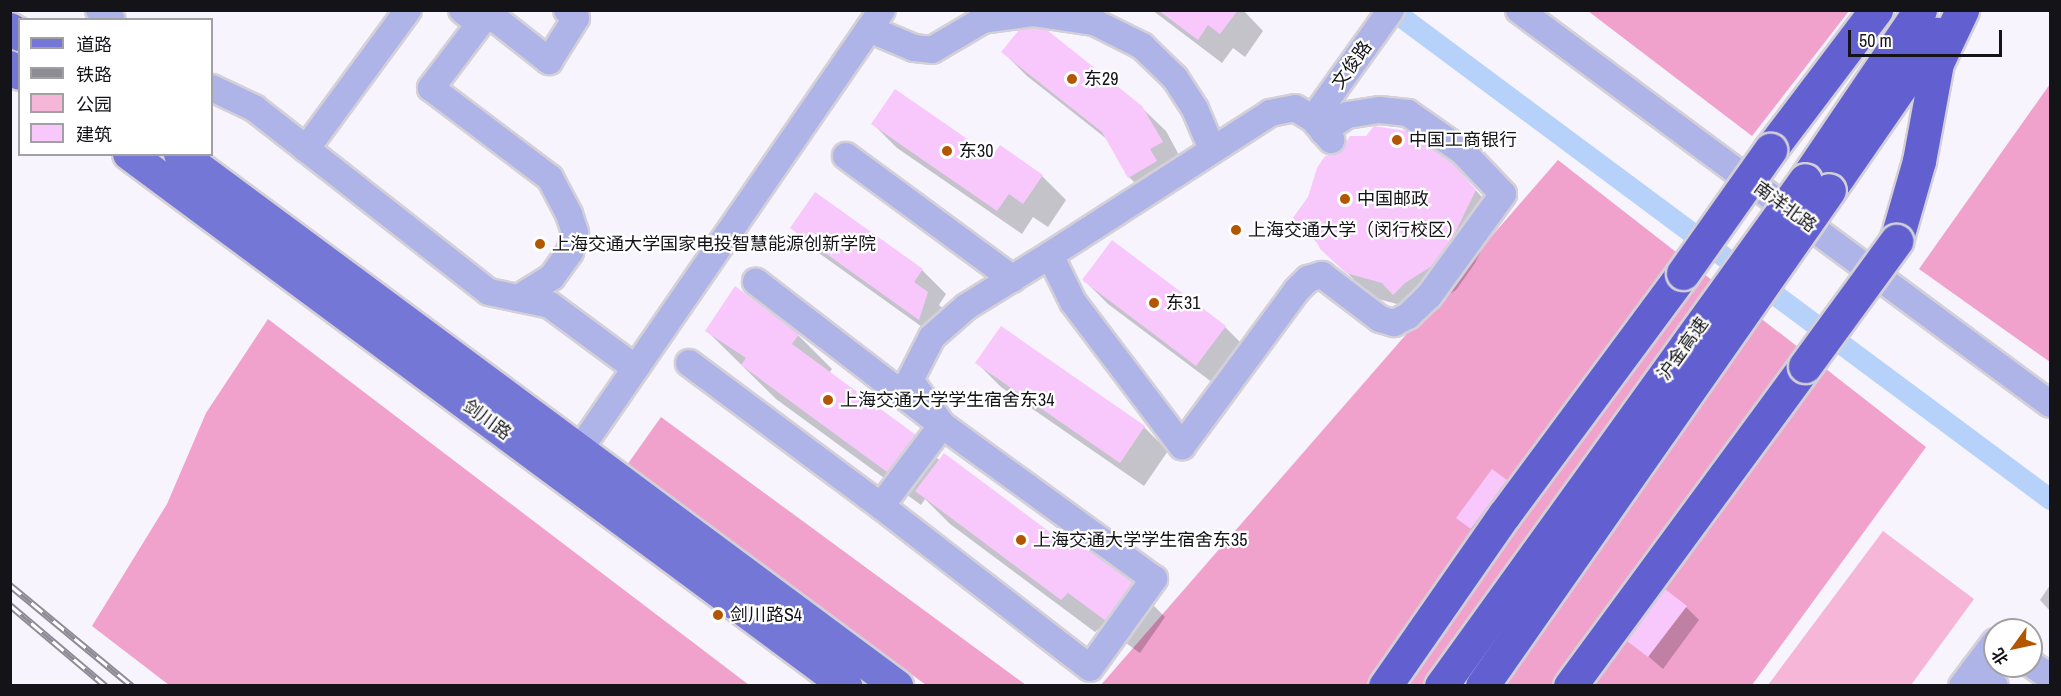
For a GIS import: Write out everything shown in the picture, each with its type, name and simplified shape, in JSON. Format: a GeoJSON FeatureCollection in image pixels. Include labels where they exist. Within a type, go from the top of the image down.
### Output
{"type":"FeatureCollection","features":[{"type":"Feature","properties":{"kind":"highway"},"geometry":{"type":"LineString","coordinates":[[1384,686],[1504,515],[1683,273],[1770,150],[1876,10]]}},
{"type":"Feature","properties":{"kind":"highway","name":"沪金高速"},"geometry":{"type":"LineString","coordinates":[[1482,686],[1816,185],[1920,10]]}},
{"type":"Feature","properties":{"kind":"highway","name":"沪金高速"},"geometry":{"type":"LineString","coordinates":[[1441,686],[1816,185],[1953,10]]}},
{"type":"Feature","properties":{"kind":"highway"},"geometry":{"type":"LineString","coordinates":[[1569,686],[1896,241],[1919,161],[1937,63],[1962,10]]}},
{"type":"Feature","properties":{"kind":"main road","name":"剑川路"},"geometry":{"type":"LineString","coordinates":[[132,156],[570,463],[897,686]]}},
{"type":"Feature","properties":{"kind":"main road","name":"剑川路"},"geometry":{"type":"LineString","coordinates":[[183,156],[570,463],[846,686]]}},
{"type":"Feature","properties":{"kind":"street"},"geometry":{"type":"LineString","coordinates":[[306,149],[408,10]]}},
{"type":"Feature","properties":{"kind":"street"},"geometry":{"type":"LineString","coordinates":[[518,298],[552,277],[570,252],[575,232],[569,214],[550,178],[431,88],[480,14],[549,61],[576,18],[567,10]]}},
{"type":"Feature","properties":{"kind":"street","name":"文俊路"},"geometry":{"type":"LineString","coordinates":[[1322,130],[1374,34],[1391,10]]}},
{"type":"Feature","properties":{"kind":"street","name":"南洋北路"},"geometry":{"type":"LineString","coordinates":[[1519,10],[2050,404]]}},
{"type":"Feature","properties":{"kind":"street"},"geometry":{"type":"LineString","coordinates":[[570,463],[876,20],[914,48],[932,50],[982,20],[1033,13],[1094,22],[1142,46],[1175,78],[1195,109],[1212,149]]}},
{"type":"Feature","properties":{"kind":"street"},"geometry":{"type":"LineString","coordinates":[[213,88],[254,108],[489,292],[550,306],[635,368]]}},
{"type":"Feature","properties":{"kind":"street"},"geometry":{"type":"LineString","coordinates":[[942,425],[909,380],[932,337],[950,318],[1270,113],[1295,108],[1322,130],[1347,116],[1379,110],[1408,113],[1462,151],[1503,194],[1429,296],[1408,316],[1394,323],[1380,319],[1322,275],[1308,279],[1297,290],[1182,446],[1073,302],[1050,255]]}},
{"type":"Feature","properties":{"kind":"street"},"geometry":{"type":"LineString","coordinates":[[846,156],[1013,279]]}},
{"type":"Feature","properties":{"kind":"street"},"geometry":{"type":"LineString","coordinates":[[689,363],[881,506],[1090,668],[1154,579],[942,425],[756,282]]}},
{"type":"Feature","properties":{"kind":"street"},"geometry":{"type":"LineString","coordinates":[[881,506],[942,425]]}},
{"type":"Feature","properties":{"kind":"street"},"geometry":{"type":"LineString","coordinates":[[1983,658],[1968,678],[1995,686]]}},
{"type":"Feature","properties":{"kind":"green space"},"geometry":{"type":"Polygon","coordinates":[[[1883,531],[1974,599],[1911,685],[1768,685],[1883,531]]]}},
{"type":"Feature","properties":{"kind":"shaded area"},"geometry":{"type":"Polygon","coordinates":[[[1588,11],[1849,11],[1752,136],[1588,11]]]}},
{"type":"Feature","properties":{"kind":"shaded area"},"geometry":{"type":"Polygon","coordinates":[[[2050,84],[2050,362],[1919,269],[2050,84]]]}},
{"type":"Feature","properties":{"kind":"shaded area"},"geometry":{"type":"Polygon","coordinates":[[[1558,160],[1926,447],[1752,685],[1100,686],[1558,160]]]}},
{"type":"Feature","properties":{"kind":"shaded area"},"geometry":{"type":"Polygon","coordinates":[[[268,319],[749,685],[169,685],[92,626],[167,504],[206,413],[268,319]]]}},
{"type":"Feature","properties":{"kind":"shaded area"},"geometry":{"type":"Polygon","coordinates":[[[661,417],[1026,685],[926,685],[627,465],[661,417]]]}},
{"type":"Feature","properties":{"kind":"building"},"geometry":{"type":"Polygon","coordinates":[[[1158,10],[1238,10],[1220,34],[1208,25],[1198,40],[1158,10]]]}},
{"type":"Feature","properties":{"kind":"building","name":"东29"},"geometry":{"type":"Polygon","coordinates":[[[1033,28],[1047,30],[1142,106],[1163,142],[1150,149],[1157,161],[1128,178],[1102,132],[1001,52],[1019,30],[1033,28]]]}},
{"type":"Feature","properties":{"kind":"building","name":"东30"},"geometry":{"type":"Polygon","coordinates":[[[895,89],[992,156],[1000,145],[1043,175],[1023,204],[1009,194],[997,211],[871,124],[895,89]]]}},
{"type":"Feature","properties":{"kind":"building"},"geometry":{"type":"Polygon","coordinates":[[[1374,126],[1407,131],[1452,162],[1476,190],[1452,239],[1432,266],[1405,283],[1393,295],[1382,283],[1346,273],[1320,249],[1312,232],[1292,219],[1308,197],[1317,168],[1325,156],[1340,152],[1350,136],[1366,136],[1374,126]]]}},
{"type":"Feature","properties":{"kind":"building"},"geometry":{"type":"Polygon","coordinates":[[[815,192],[923,269],[914,282],[928,292],[919,320],[790,228],[815,192]]]}},
{"type":"Feature","properties":{"kind":"building","name":"东31"},"geometry":{"type":"Polygon","coordinates":[[[1112,240],[1226,326],[1196,366],[1082,280],[1112,240]]]}},
{"type":"Feature","properties":{"kind":"building","name":"上海交通大学学生宿舍东34"},"geometry":{"type":"Polygon","coordinates":[[[735,286],[799,334],[792,344],[916,435],[887,472],[741,365],[746,358],[705,331],[735,286]]]}},
{"type":"Feature","properties":{"kind":"building"},"geometry":{"type":"Polygon","coordinates":[[[1001,326],[1145,426],[1120,463],[975,363],[1001,326]]]}},
{"type":"Feature","properties":{"kind":"building","name":"上海交通大学学生宿舍东35"},"geometry":{"type":"Polygon","coordinates":[[[944,453],[1067,545],[1072,538],[1133,582],[1106,621],[1068,593],[1061,600],[915,491],[944,453]]]}},
{"type":"Feature","properties":{"kind":"building"},"geometry":{"type":"Polygon","coordinates":[[[1492,469],[1507,480],[1471,529],[1456,518],[1492,469]]]}},
{"type":"Feature","properties":{"kind":"building"},"geometry":{"type":"Polygon","coordinates":[[[1665,589],[1687,606],[1648,657],[1627,641],[1665,589]]]}},
{"type":"Feature","properties":{"kind":"waterway"},"geometry":{"type":"LineString","coordinates":[[1392,10],[2050,499]]}},
{"type":"Feature","properties":{"kind":"railway"},"geometry":{"type":"LineString","coordinates":[[10,585],[132,686]]}},
{"type":"Feature","properties":{"kind":"railway"},"geometry":{"type":"LineString","coordinates":[[10,605],[106,686]]}},
{"type":"Feature","properties":{"kind":"place","name":"东29"},"geometry":{"type":"Point","coordinates":[1072,79]}},
{"type":"Feature","properties":{"kind":"place","name":"中国工商银行"},"geometry":{"type":"Point","coordinates":[1397,140]}},
{"type":"Feature","properties":{"kind":"place","name":"东30"},"geometry":{"type":"Point","coordinates":[947,151]}},
{"type":"Feature","properties":{"kind":"place","name":"中国邮政"},"geometry":{"type":"Point","coordinates":[1345,199]}},
{"type":"Feature","properties":{"kind":"place","name":"上海交通大学（闵行校区）"},"geometry":{"type":"Point","coordinates":[1236,230]}},
{"type":"Feature","properties":{"kind":"place","name":"上海交通大学国家电投智慧能源创新学院"},"geometry":{"type":"Point","coordinates":[540,244]}},
{"type":"Feature","properties":{"kind":"place","name":"东31"},"geometry":{"type":"Point","coordinates":[1154,303]}},
{"type":"Feature","properties":{"kind":"place","name":"上海交通大学学生宿舍东34"},"geometry":{"type":"Point","coordinates":[828,400]}},
{"type":"Feature","properties":{"kind":"place","name":"上海交通大学学生宿舍东35"},"geometry":{"type":"Point","coordinates":[1021,540]}},
{"type":"Feature","properties":{"kind":"place","name":"剑川路S4"},"geometry":{"type":"Point","coordinates":[718,615]}}]}
